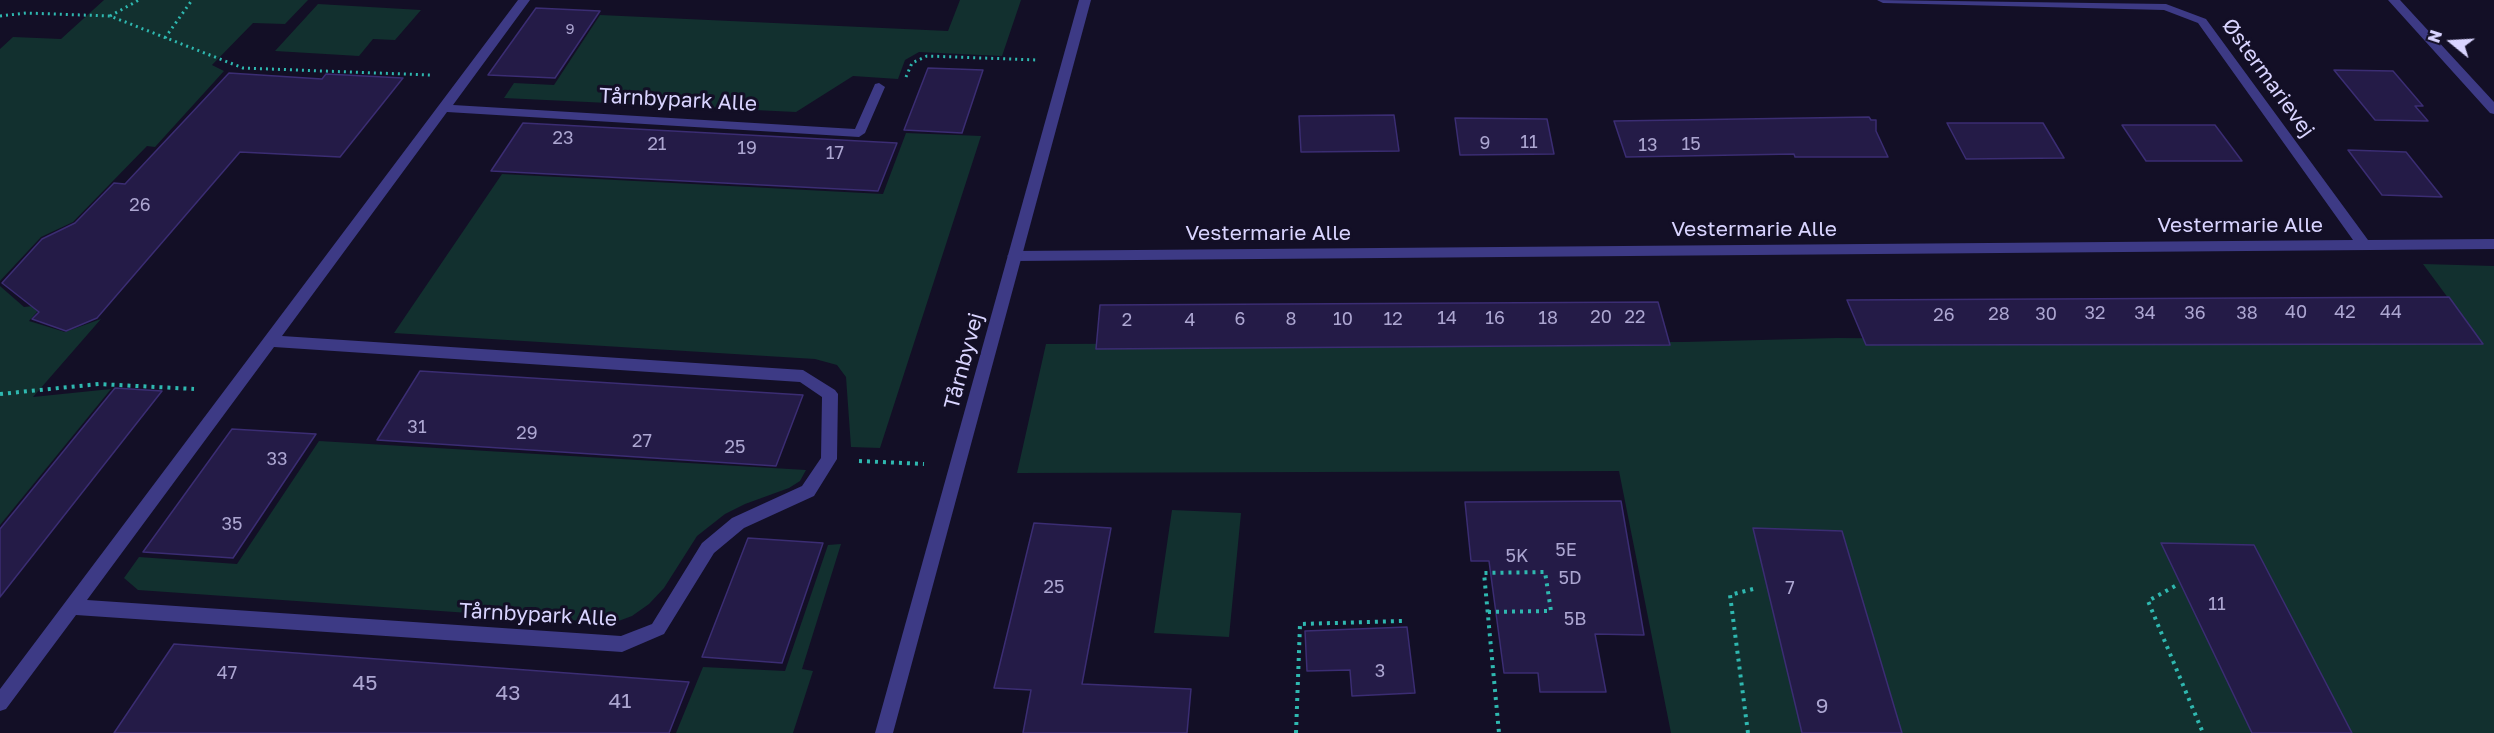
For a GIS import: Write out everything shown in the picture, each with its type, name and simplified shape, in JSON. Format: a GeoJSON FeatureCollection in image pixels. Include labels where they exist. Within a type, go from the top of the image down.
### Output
{"type":"FeatureCollection","features":[{"type":"Feature","properties":{"kind":"street"},"geometry":{"type":"LineString","coordinates":[[0,703],[524,0]]}},
{"type":"Feature","properties":{"kind":"street","name":"Tårnbyvej"},"geometry":{"type":"LineString","coordinates":[[884,733],[1085,0]]}},
{"type":"Feature","properties":{"kind":"street","name":"Østermarievej"},"geometry":{"type":"LineString","coordinates":[[1883,0],[2166,7],[2202,21],[2364,245]]}},
{"type":"Feature","properties":{"kind":"street"},"geometry":{"type":"LineString","coordinates":[[2394,0],[2494,110]]}},
{"type":"Feature","properties":{"kind":"street","name":"Tårnbypark Alle"},"geometry":{"type":"LineString","coordinates":[[444,108],[860,133],[879,87]]}},
{"type":"Feature","properties":{"kind":"street","name":"Vestermarie Alle"},"geometry":{"type":"LineString","coordinates":[[1014,256],[2494,244]]}},
{"type":"Feature","properties":{"kind":"street","name":"Tårnbypark Alle"},"geometry":{"type":"LineString","coordinates":[[72,607],[622,644],[658,629],[708,548],[738,523],[808,491],[829,459],[830,394],[803,376],[270,341]]}},
{"type":"Feature","properties":{"kind":"path"},"geometry":{"type":"LineString","coordinates":[[110,16],[139,0]]}},
{"type":"Feature","properties":{"kind":"path"},"geometry":{"type":"LineString","coordinates":[[165,38],[192,0]]}},
{"type":"Feature","properties":{"kind":"path"},"geometry":{"type":"LineString","coordinates":[[0,16],[26,13],[110,16],[243,68],[467,77]]}},
{"type":"Feature","properties":{"kind":"path"},"geometry":{"type":"LineString","coordinates":[[879,87],[902,87],[912,63],[927,56],[1069,61]]}},
{"type":"Feature","properties":{"kind":"path"},"geometry":{"type":"LineString","coordinates":[[0,394],[99,384],[233,390]]}},
{"type":"Feature","properties":{"kind":"path"},"geometry":{"type":"LineString","coordinates":[[862,461],[957,466]]}},
{"type":"Feature","properties":{"kind":"path"},"geometry":{"type":"LineString","coordinates":[[1488,612],[1551,611],[1545,572],[1484,573],[1498,733]]}},
{"type":"Feature","properties":{"kind":"path"},"geometry":{"type":"LineString","coordinates":[[2175,586],[2148,601],[2203,733]]}},
{"type":"Feature","properties":{"kind":"path"},"geometry":{"type":"LineString","coordinates":[[1748,733],[1730,595],[1757,588]]}},
{"type":"Feature","properties":{"kind":"path"},"geometry":{"type":"LineString","coordinates":[[1296,733],[1300,624],[1402,621]]}},
{"type":"Feature","properties":{"kind":"green space"},"geometry":{"type":"Polygon","coordinates":[[[104,0],[308,0],[285,24],[253,23],[212,65],[224,71],[155,147],[147,146],[73,222],[41,237],[0,281],[0,49],[13,37],[61,39],[104,0]]]}},
{"type":"Feature","properties":{"kind":"green space"},"geometry":{"type":"Polygon","coordinates":[[[960,0],[1021,0],[1002,56],[919,52],[905,60],[898,79],[853,76],[796,112],[504,98],[514,83],[554,85],[600,15],[948,31],[960,0]]]}},
{"type":"Feature","properties":{"kind":"green space"},"geometry":{"type":"Polygon","coordinates":[[[318,4],[421,10],[395,40],[373,39],[359,56],[275,51],[318,4]]]}},
{"type":"Feature","properties":{"kind":"green space"},"geometry":{"type":"Polygon","coordinates":[[[906,133],[981,136],[880,448],[851,447],[846,377],[837,365],[815,359],[394,333],[502,174],[883,194],[906,133]]]}},
{"type":"Feature","properties":{"kind":"green space"},"geometry":{"type":"Polygon","coordinates":[[[2423,264],[2494,266],[2494,733],[1671,733],[1619,471],[1017,473],[1046,344],[1684,342],[1837,338],[2482,344],[2423,264]]]}},
{"type":"Feature","properties":{"kind":"green space"},"geometry":{"type":"Polygon","coordinates":[[[0,286],[24,307],[43,305],[29,321],[65,332],[101,319],[33,397],[111,389],[0,525],[0,286]]]}},
{"type":"Feature","properties":{"kind":"green space"},"geometry":{"type":"Polygon","coordinates":[[[319,441],[806,470],[800,481],[789,488],[725,514],[697,536],[664,588],[649,604],[632,616],[613,623],[138,590],[124,578],[139,557],[237,564],[319,441]]]}},
{"type":"Feature","properties":{"kind":"green space"},"geometry":{"type":"Polygon","coordinates":[[[1172,510],[1241,513],[1229,637],[1154,633],[1172,510]]]}},
{"type":"Feature","properties":{"kind":"green space"},"geometry":{"type":"Polygon","coordinates":[[[841,544],[802,669],[813,671],[793,733],[676,733],[703,667],[785,671],[828,545],[841,544]]]}},
{"type":"Feature","properties":{"kind":"building"},"geometry":{"type":"Polygon","coordinates":[[[536,8],[600,11],[555,78],[488,75],[536,8]]]}},
{"type":"Feature","properties":{"kind":"building"},"geometry":{"type":"Polygon","coordinates":[[[928,68],[983,70],[962,133],[904,130],[928,68]]]}},
{"type":"Feature","properties":{"kind":"building"},"geometry":{"type":"Polygon","coordinates":[[[2334,70],[2393,71],[2423,106],[2415,106],[2428,121],[2375,120],[2334,70]]]}},
{"type":"Feature","properties":{"kind":"building"},"geometry":{"type":"Polygon","coordinates":[[[229,73],[322,79],[326,74],[403,78],[340,157],[240,152],[97,318],[66,331],[32,319],[39,312],[2,283],[42,239],[75,223],[114,183],[125,184],[229,73]]]}},
{"type":"Feature","properties":{"kind":"building"},"geometry":{"type":"Polygon","coordinates":[[[1394,115],[1399,151],[1301,152],[1299,116],[1394,115]]]}},
{"type":"Feature","properties":{"kind":"building"},"geometry":{"type":"Polygon","coordinates":[[[1869,117],[1871,120],[1876,120],[1876,131],[1888,157],[1795,157],[1794,154],[1626,157],[1614,121],[1869,117]]]}},
{"type":"Feature","properties":{"kind":"building"},"geometry":{"type":"Polygon","coordinates":[[[1455,118],[1547,119],[1554,154],[1460,155],[1455,118]]]}},
{"type":"Feature","properties":{"kind":"building"},"geometry":{"type":"Polygon","coordinates":[[[523,123],[897,143],[878,191],[491,171],[523,123]]]}},
{"type":"Feature","properties":{"kind":"building"},"geometry":{"type":"Polygon","coordinates":[[[1947,123],[2043,123],[2064,158],[1966,159],[1947,123]]]}},
{"type":"Feature","properties":{"kind":"building"},"geometry":{"type":"Polygon","coordinates":[[[2122,125],[2215,125],[2242,161],[2146,161],[2122,125]]]}},
{"type":"Feature","properties":{"kind":"building"},"geometry":{"type":"Polygon","coordinates":[[[2348,150],[2406,152],[2442,197],[2382,195],[2348,150]]]}},
{"type":"Feature","properties":{"kind":"building"},"geometry":{"type":"Polygon","coordinates":[[[2449,297],[2483,344],[1866,345],[1847,300],[2449,297]]]}},
{"type":"Feature","properties":{"kind":"building"},"geometry":{"type":"Polygon","coordinates":[[[1658,302],[1670,345],[1096,349],[1100,305],[1658,302]]]}},
{"type":"Feature","properties":{"kind":"building"},"geometry":{"type":"Polygon","coordinates":[[[420,371],[803,395],[776,466],[377,440],[420,371]]]}},
{"type":"Feature","properties":{"kind":"building"},"geometry":{"type":"Polygon","coordinates":[[[115,388],[162,391],[0,597],[0,529],[115,388]]]}},
{"type":"Feature","properties":{"kind":"building"},"geometry":{"type":"Polygon","coordinates":[[[232,429],[316,434],[233,558],[143,552],[232,429]]]}},
{"type":"Feature","properties":{"kind":"building"},"geometry":{"type":"Polygon","coordinates":[[[1621,501],[1644,635],[1595,634],[1606,692],[1540,692],[1538,673],[1504,673],[1489,561],[1471,561],[1465,502],[1621,501]]]}},
{"type":"Feature","properties":{"kind":"building"},"geometry":{"type":"Polygon","coordinates":[[[1034,523],[1111,528],[1082,684],[1191,689],[1187,733],[1023,733],[1031,690],[994,688],[1034,523]]]}},
{"type":"Feature","properties":{"kind":"building"},"geometry":{"type":"Polygon","coordinates":[[[1753,528],[1842,531],[1902,733],[1802,733],[1753,528]]]}},
{"type":"Feature","properties":{"kind":"building"},"geometry":{"type":"Polygon","coordinates":[[[748,538],[823,543],[782,663],[702,657],[748,538]]]}},
{"type":"Feature","properties":{"kind":"building"},"geometry":{"type":"Polygon","coordinates":[[[2161,543],[2254,545],[2352,733],[2252,733],[2161,543]]]}},
{"type":"Feature","properties":{"kind":"building"},"geometry":{"type":"Polygon","coordinates":[[[1407,627],[1415,693],[1352,696],[1350,670],[1307,671],[1305,631],[1407,627]]]}},
{"type":"Feature","properties":{"kind":"building"},"geometry":{"type":"Polygon","coordinates":[[[174,644],[689,682],[669,733],[114,733],[174,644]]]}}]}
